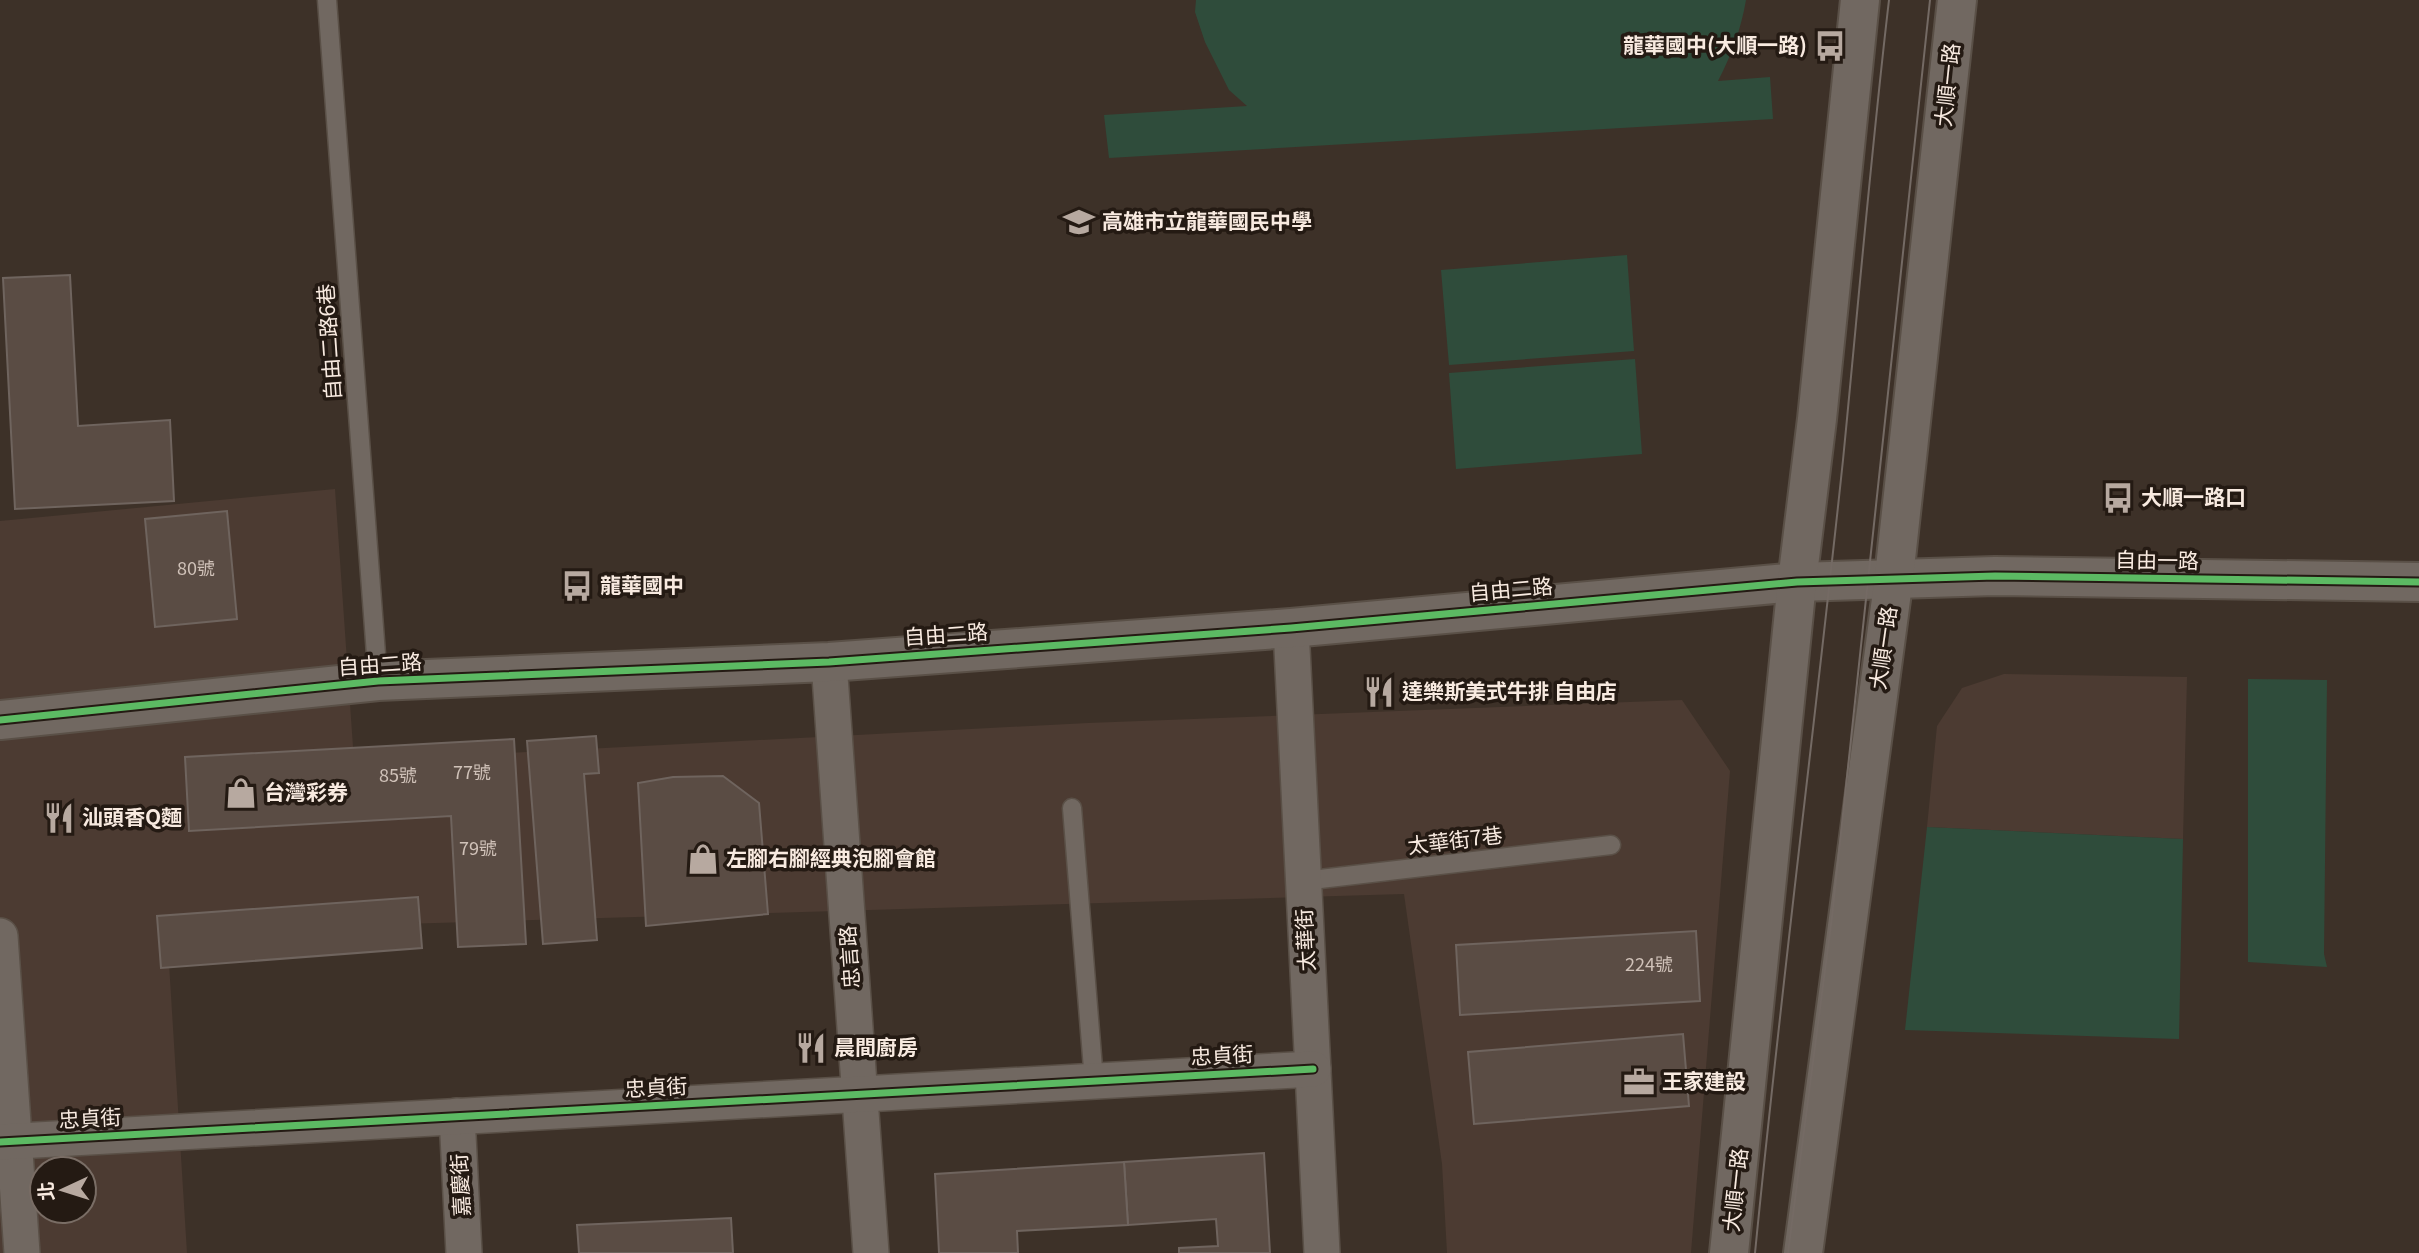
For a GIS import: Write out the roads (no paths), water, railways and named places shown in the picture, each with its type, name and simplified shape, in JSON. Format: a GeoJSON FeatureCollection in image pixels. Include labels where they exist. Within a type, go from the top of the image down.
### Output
{"type":"FeatureCollection","features":[{"type":"Feature","properties":{"kind":"street","name":"大順一路"},"geometry":{"type":"LineString","coordinates":[[1729,1253],[1797,582],[1817,419],[1860,0]]}},
{"type":"Feature","properties":{"kind":"street","name":"大順一路"},"geometry":{"type":"LineString","coordinates":[[1803,1253],[1894,577],[1957,0]]}},
{"type":"Feature","properties":{"kind":"street","name":"自由二路"},"geometry":{"type":"LineString","coordinates":[[0,720],[378,681],[829,662],[1291,628],[1797,582],[1894,577]]}},
{"type":"Feature","properties":{"kind":"street","name":"自由一路"},"geometry":{"type":"LineString","coordinates":[[1894,577],[2419,582]]}},
{"type":"Feature","properties":{"kind":"street","name":"太華街"},"geometry":{"type":"LineString","coordinates":[[1291,628],[1322,1253]]}},
{"type":"Feature","properties":{"kind":"street","name":"忠言路"},"geometry":{"type":"LineString","coordinates":[[829,662],[871,1253]]}},
{"type":"Feature","properties":{"kind":"street"},"geometry":{"type":"LineString","coordinates":[[0,936],[8,1142],[22,1253]]}},
{"type":"Feature","properties":{"kind":"street","name":"忠貞街"},"geometry":{"type":"LineString","coordinates":[[8,1142],[1313,1069]]}},
{"type":"Feature","properties":{"kind":"street","name":"嘉慶街"},"geometry":{"type":"LineString","coordinates":[[457,1116],[464,1253]]}},
{"type":"Feature","properties":{"kind":"lane","name":"自由二路6巷"},"geometry":{"type":"LineString","coordinates":[[327,0],[378,681]]}},
{"type":"Feature","properties":{"kind":"lane"},"geometry":{"type":"LineString","coordinates":[[1072,808],[1094,1081]]}},
{"type":"Feature","properties":{"kind":"lane","name":"太華街7巷"},"geometry":{"type":"LineString","coordinates":[[1303,881],[1611,845]]}},
{"type":"Feature","properties":{"kind":"tram line"},"geometry":{"type":"LineString","coordinates":[[1755,1253],[1843,460],[1889,0]]}},
{"type":"Feature","properties":{"kind":"tram line"},"geometry":{"type":"LineString","coordinates":[[1788,1253],[1832,917],[1930,0]]}},
{"type":"Feature","properties":{"kind":"place","name":"龍華國中(大順一路)"},"geometry":{"type":"Point","coordinates":[1830,46]}},
{"type":"Feature","properties":{"kind":"place","name":"高雄市立龍華國民中學"},"geometry":{"type":"Point","coordinates":[1079,222]}},
{"type":"Feature","properties":{"kind":"place","name":"大順一路口"},"geometry":{"type":"Point","coordinates":[2118,498]}},
{"type":"Feature","properties":{"kind":"place","name":"龍華國中"},"geometry":{"type":"Point","coordinates":[577,586]}},
{"type":"Feature","properties":{"kind":"place","name":"達樂斯美式牛排 自由店"},"geometry":{"type":"Point","coordinates":[1379,692]}},
{"type":"Feature","properties":{"kind":"place","name":"台灣彩券"},"geometry":{"type":"Point","coordinates":[241,793]}},
{"type":"Feature","properties":{"kind":"place","name":"汕頭香Q麵"},"geometry":{"type":"Point","coordinates":[59,818]}},
{"type":"Feature","properties":{"kind":"place","name":"左腳右腳經典泡腳會館"},"geometry":{"type":"Point","coordinates":[703,859]}},
{"type":"Feature","properties":{"kind":"place","name":"晨間廚房"},"geometry":{"type":"Point","coordinates":[811,1048]}},
{"type":"Feature","properties":{"kind":"place","name":"王家建設"},"geometry":{"type":"Point","coordinates":[1639,1082]}}]}
